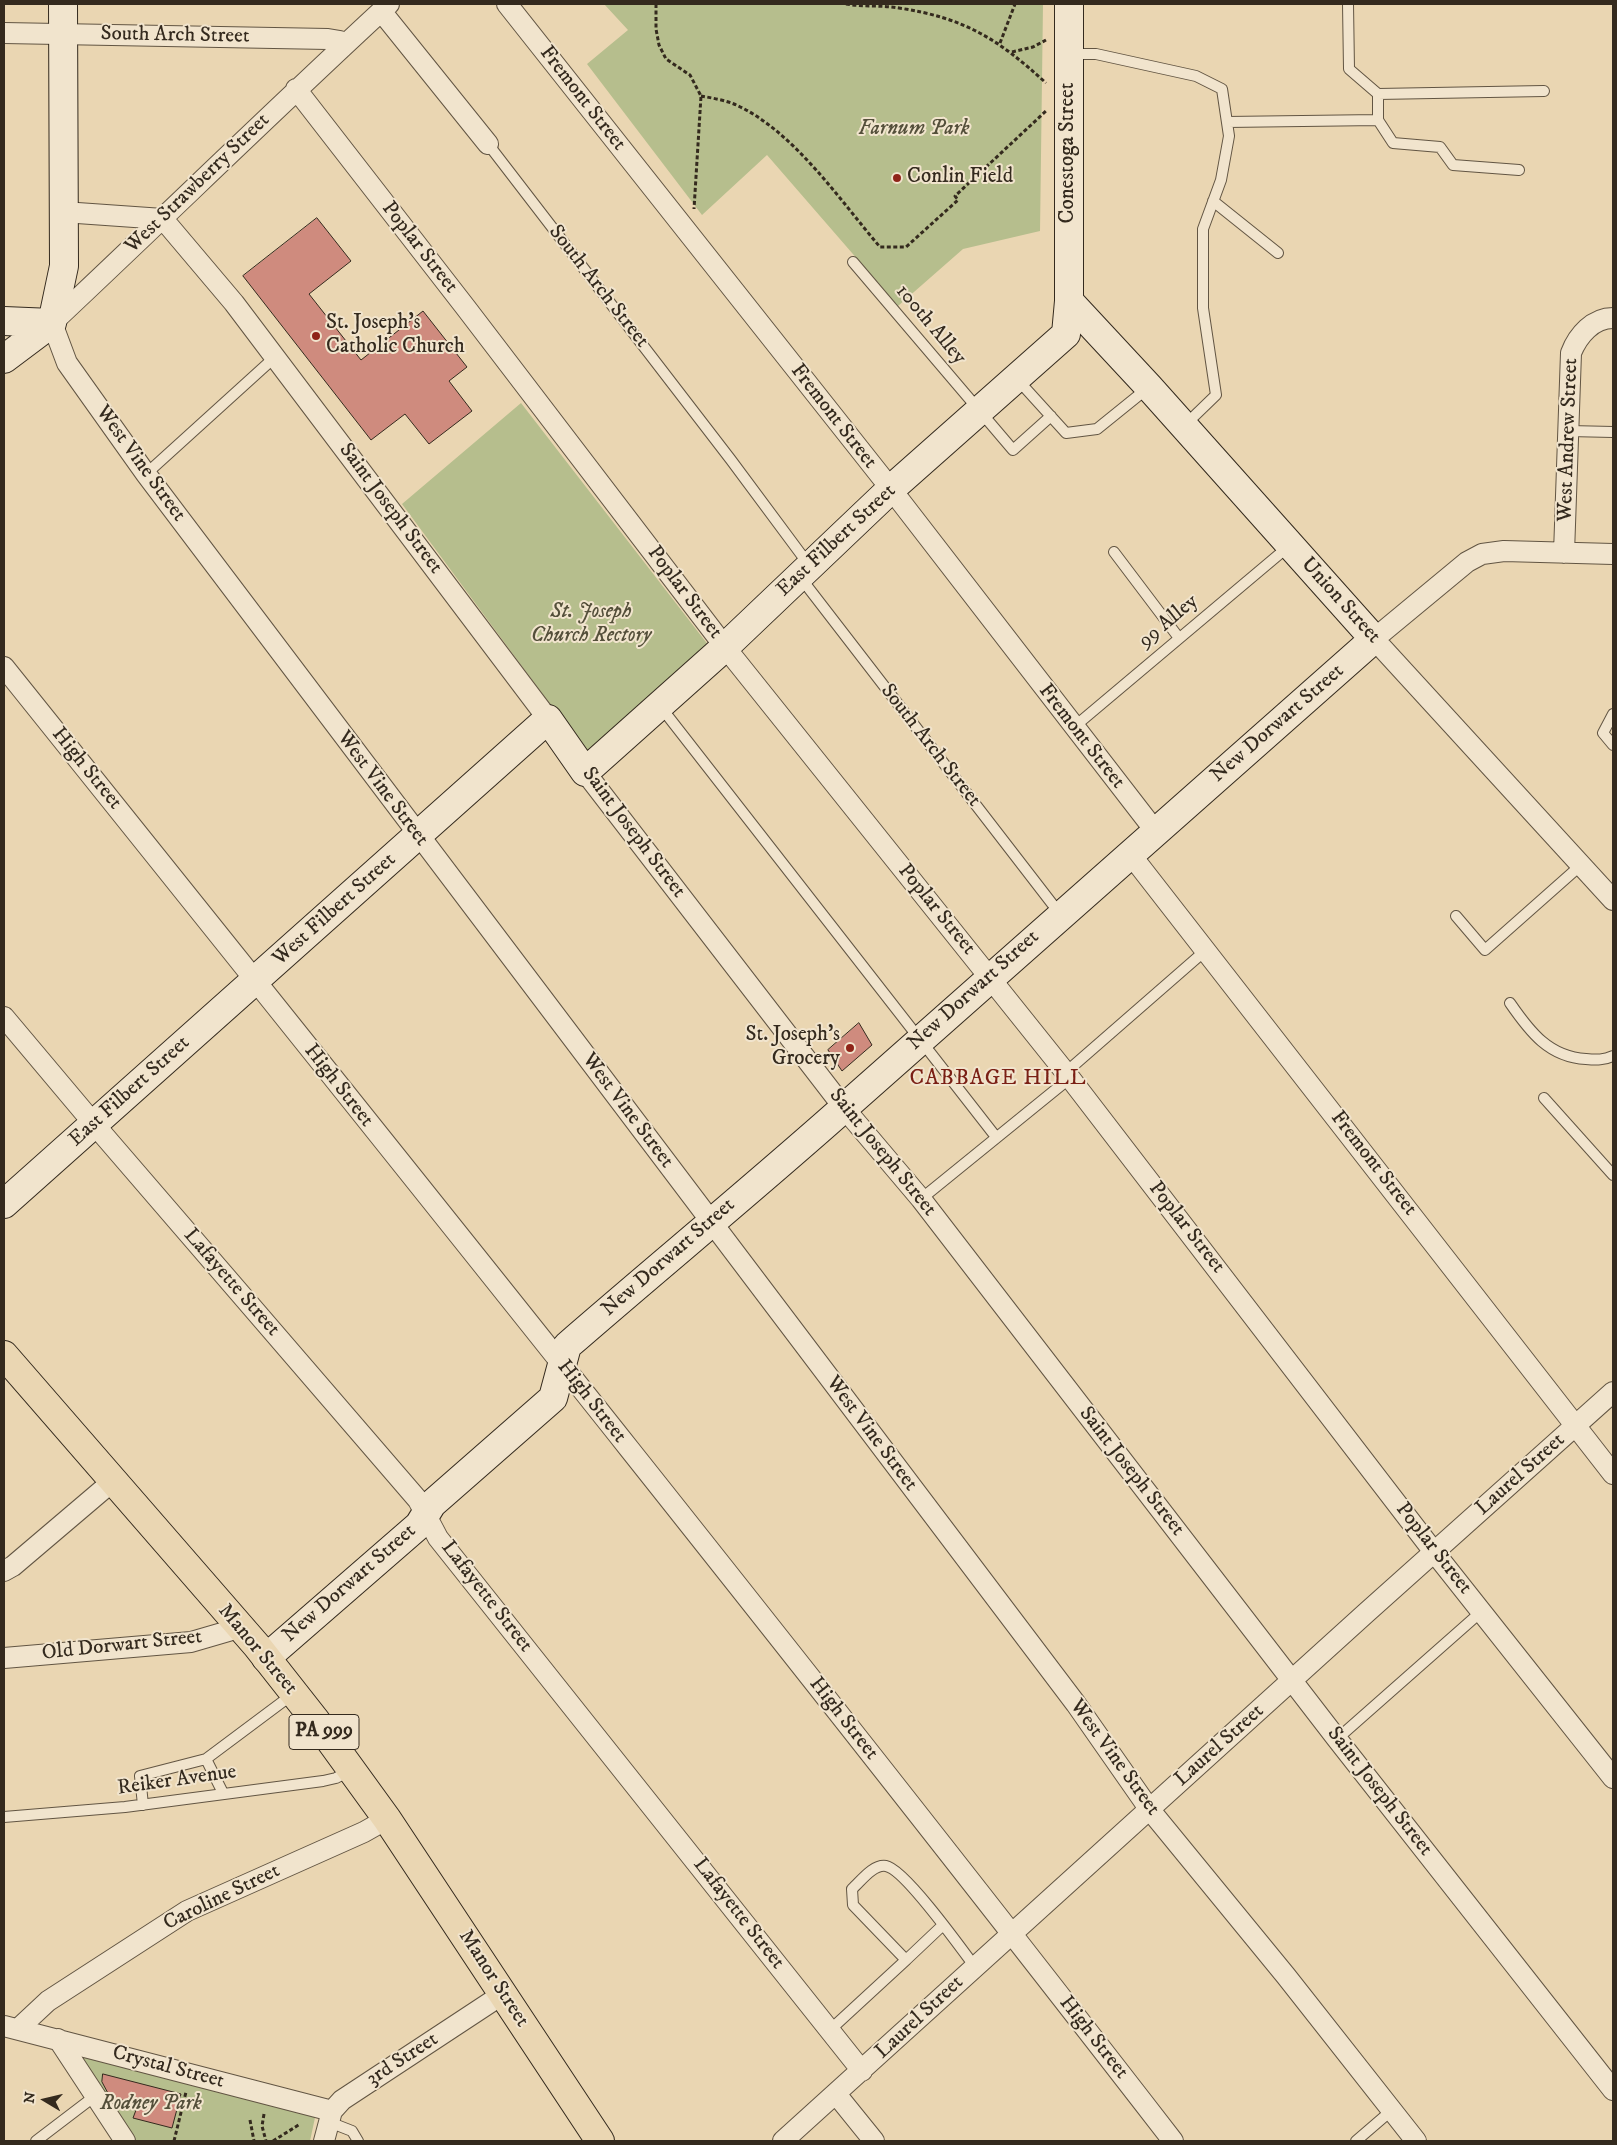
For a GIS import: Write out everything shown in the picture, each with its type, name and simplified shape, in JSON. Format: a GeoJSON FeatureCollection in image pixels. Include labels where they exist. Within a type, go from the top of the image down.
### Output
{"type":"FeatureCollection","features":[{"type":"Feature","properties":{"kind":"main road","name":"Manor Street"},"geometry":{"type":"LineString","coordinates":[[4,1355],[266,1658],[352,1770],[388,1818],[600,2141]]}},
{"type":"Feature","properties":{"kind":"street"},"geometry":{"type":"LineString","coordinates":[[4,321],[52,323],[64,266],[63,4]]}},
{"type":"Feature","properties":{"kind":"street","name":"Fremont Street"},"geometry":{"type":"LineString","coordinates":[[507,4],[891,489],[1156,832]]}},
{"type":"Feature","properties":{"kind":"street","name":"Conestoga Street"},"geometry":{"type":"LineString","coordinates":[[1069,4],[1058,47],[1069,301]]}},
{"type":"Feature","properties":{"kind":"street","name":"South Arch Street"},"geometry":{"type":"LineString","coordinates":[[385,7],[488,144]]}},
{"type":"Feature","properties":{"kind":"street","name":"West Strawberry Street"},"geometry":{"type":"LineString","coordinates":[[4,359],[52,323],[163,219],[296,89],[385,7]]}},
{"type":"Feature","properties":{"kind":"street","name":"South Arch Street"},"geometry":{"type":"LineString","coordinates":[[4,33],[328,39],[340,41],[343,46]]}},
{"type":"Feature","properties":{"kind":"street","name":"Poplar Street"},"geometry":{"type":"LineString","coordinates":[[296,89],[725,647],[1068,1075],[1434,1552],[1613,1778]]}},
{"type":"Feature","properties":{"kind":"street"},"geometry":{"type":"LineString","coordinates":[[63,212],[163,219]]}},
{"type":"Feature","properties":{"kind":"street","name":"Saint Joseph Street"},"geometry":{"type":"LineString","coordinates":[[163,219],[234,304],[275,357],[548,719],[585,772],[844,1108],[921,1199],[1337,1739],[1613,2090]]}},
{"type":"Feature","properties":{"kind":"street","name":"East Filbert Street"},"geometry":{"type":"LineString","coordinates":[[585,772],[725,647],[891,489],[1066,334],[1069,301]]}},
{"type":"Feature","properties":{"kind":"street","name":"Union Street"},"geometry":{"type":"LineString","coordinates":[[1069,301],[1613,900]]}},
{"type":"Feature","properties":{"kind":"street","name":"West Andrew Street"},"geometry":{"type":"LineString","coordinates":[[1564,553],[1571,353],[1575,342],[1584,331],[1593,324],[1613,318]]}},
{"type":"Feature","properties":{"kind":"street","name":"West Vine Street"},"geometry":{"type":"LineString","coordinates":[[52,323],[67,363],[146,474],[1076,1704],[1150,1810],[1286,1976],[1416,2141]]}},
{"type":"Feature","properties":{"kind":"street","name":"New Dorwart Street"},"geometry":{"type":"LineString","coordinates":[[266,1658],[419,1525],[432,1504],[553,1398],[567,1346],[844,1108],[1374,639],[1467,562],[1482,554],[1504,551],[1613,554]]}},
{"type":"Feature","properties":{"kind":"street","name":"High Street"},"geometry":{"type":"LineString","coordinates":[[4,667],[562,1365],[1012,1933],[1173,2141]]}},
{"type":"Feature","properties":{"kind":"street","name":"West Filbert Street"},"geometry":{"type":"LineString","coordinates":[[255,980],[548,719]]}},
{"type":"Feature","properties":{"kind":"street","name":"Fremont Street"},"geometry":{"type":"LineString","coordinates":[[1131,855],[1613,1474]]}},
{"type":"Feature","properties":{"kind":"street","name":"East Filbert Street"},"geometry":{"type":"LineString","coordinates":[[4,1204],[255,980]]}},
{"type":"Feature","properties":{"kind":"street","name":"Lafayette Street"},"geometry":{"type":"LineString","coordinates":[[4,1017],[411,1493],[438,1538],[862,2071]]}},
{"type":"Feature","properties":{"kind":"street","name":"Laurel Street"},"geometry":{"type":"LineString","coordinates":[[783,2141],[1613,1392]]}},
{"type":"Feature","properties":{"kind":"street"},"geometry":{"type":"LineString","coordinates":[[4,1571],[13,1566],[113,1481]]}},
{"type":"Feature","properties":{"kind":"street","name":"Old Dorwart Street"},"geometry":{"type":"LineString","coordinates":[[4,1658],[191,1642],[239,1628]]}},
{"type":"Feature","properties":{"kind":"street","name":"Caroline Street"},"geometry":{"type":"LineString","coordinates":[[11,2027],[187,1911],[364,1832],[388,1818]]}},
{"type":"Feature","properties":{"kind":"street","name":"3rd Street"},"geometry":{"type":"LineString","coordinates":[[328,2125],[342,2100],[503,1994]]}},
{"type":"Feature","properties":{"kind":"street","name":"Crystal Street"},"geometry":{"type":"LineString","coordinates":[[11,2027],[58,2039],[328,2125]]}},
{"type":"Feature","properties":{"kind":"street"},"geometry":{"type":"LineString","coordinates":[[58,2039],[125,2141]]}},
{"type":"Feature","properties":{"kind":"street"},"geometry":{"type":"LineString","coordinates":[[836,2094],[874,2141]]}},
{"type":"Feature","properties":{"kind":"lane"},"geometry":{"type":"LineString","coordinates":[[1348,4],[1349,69],[1378,94],[1544,91]]}},
{"type":"Feature","properties":{"kind":"lane"},"geometry":{"type":"LineString","coordinates":[[1058,47],[1196,76],[1222,89],[1229,136],[1221,180],[1203,229],[1203,308],[1216,395],[1184,426]]}},
{"type":"Feature","properties":{"kind":"lane"},"geometry":{"type":"LineString","coordinates":[[1378,94],[1378,120],[1393,143],[1440,147],[1453,166],[1519,170]]}},
{"type":"Feature","properties":{"kind":"lane"},"geometry":{"type":"LineString","coordinates":[[1227,122],[1378,120]]}},
{"type":"Feature","properties":{"kind":"lane","name":"South Arch Street"},"geometry":{"type":"LineString","coordinates":[[488,144],[732,460],[805,571],[1060,915]]}},
{"type":"Feature","properties":{"kind":"lane"},"geometry":{"type":"LineString","coordinates":[[1213,202],[1278,253]]}},
{"type":"Feature","properties":{"kind":"lane","name":"100th Alley"},"geometry":{"type":"LineString","coordinates":[[853,262],[1013,450],[1051,416]]}},
{"type":"Feature","properties":{"kind":"lane"},"geometry":{"type":"LineString","coordinates":[[146,474],[275,357]]}},
{"type":"Feature","properties":{"kind":"lane"},"geometry":{"type":"LineString","coordinates":[[1017,379],[1066,433],[1097,430],[1149,387]]}},
{"type":"Feature","properties":{"kind":"lane"},"geometry":{"type":"LineString","coordinates":[[1569,431],[1613,432]]}},
{"type":"Feature","properties":{"kind":"lane","name":"99 Alley"},"geometry":{"type":"LineString","coordinates":[[1074,727],[1290,545]]}},
{"type":"Feature","properties":{"kind":"lane"},"geometry":{"type":"LineString","coordinates":[[1114,552],[1179,638]]}},
{"type":"Feature","properties":{"kind":"lane"},"geometry":{"type":"LineString","coordinates":[[660,706],[996,1137]]}},
{"type":"Feature","properties":{"kind":"lane"},"geometry":{"type":"LineString","coordinates":[[1613,714],[1603,733],[1613,744]]}},
{"type":"Feature","properties":{"kind":"lane"},"geometry":{"type":"LineString","coordinates":[[1456,916],[1486,950],[1581,865]]}},
{"type":"Feature","properties":{"kind":"lane"},"geometry":{"type":"LineString","coordinates":[[921,1199],[1068,1075],[1206,950]]}},
{"type":"Feature","properties":{"kind":"lane"},"geometry":{"type":"LineString","coordinates":[[1510,1003],[1525,1025],[1548,1048],[1572,1058],[1603,1061],[1613,1056]]}},
{"type":"Feature","properties":{"kind":"lane"},"geometry":{"type":"LineString","coordinates":[[1544,1098],[1613,1175]]}},
{"type":"Feature","properties":{"kind":"lane"},"geometry":{"type":"LineString","coordinates":[[1337,1739],[1482,1611]]}},
{"type":"Feature","properties":{"kind":"lane"},"geometry":{"type":"LineString","coordinates":[[142,1805],[140,1776],[206,1759],[293,1693]]}},
{"type":"Feature","properties":{"kind":"lane"},"geometry":{"type":"LineString","coordinates":[[206,1759],[223,1793]]}},
{"type":"Feature","properties":{"kind":"lane","name":"Reiker Avenue"},"geometry":{"type":"LineString","coordinates":[[4,1817],[142,1805],[323,1781],[336,1778],[352,1770]]}},
{"type":"Feature","properties":{"kind":"lane"},"geometry":{"type":"LineString","coordinates":[[906,1960],[853,1905],[852,1889],[876,1867],[886,1866],[898,1872],[975,1966]]}},
{"type":"Feature","properties":{"kind":"lane"},"geometry":{"type":"LineString","coordinates":[[830,2030],[943,1925]]}},
{"type":"Feature","properties":{"kind":"lane"},"geometry":{"type":"LineString","coordinates":[[36,2141],[95,2096]]}},
{"type":"Feature","properties":{"kind":"lane"},"geometry":{"type":"LineString","coordinates":[[1356,2141],[1392,2110]]}},
{"type":"Feature","properties":{"kind":"lane","name":"Crystal Street"},"geometry":{"type":"LineString","coordinates":[[328,2125],[352,2131],[358,2141]]}},
{"type":"Feature","properties":{"kind":"path"},"geometry":{"type":"LineString","coordinates":[[656,4],[656,29],[659,46],[666,59],[690,75],[701,96],[694,213]]}},
{"type":"Feature","properties":{"kind":"path"},"geometry":{"type":"LineString","coordinates":[[846,4],[898,6],[942,17],[982,33],[1000,43],[1047,83]]}},
{"type":"Feature","properties":{"kind":"path"},"geometry":{"type":"LineString","coordinates":[[1000,43],[1015,4]]}},
{"type":"Feature","properties":{"kind":"path"},"geometry":{"type":"LineString","coordinates":[[1011,52],[1033,47],[1058,47]]}},
{"type":"Feature","properties":{"kind":"path"},"geometry":{"type":"LineString","coordinates":[[701,96],[732,104],[768,123],[794,146],[880,247],[906,248],[958,200],[955,196],[1047,110]]}},
{"type":"Feature","properties":{"kind":"path"},"geometry":{"type":"LineString","coordinates":[[174,2141],[187,2094]]}},
{"type":"Feature","properties":{"kind":"path"},"geometry":{"type":"LineString","coordinates":[[264,2114],[262,2126],[266,2141]]}},
{"type":"Feature","properties":{"kind":"path"},"geometry":{"type":"LineString","coordinates":[[250,2120],[254,2141]]}},
{"type":"Feature","properties":{"kind":"path"},"geometry":{"type":"LineString","coordinates":[[273,2141],[300,2124]]}},
{"type":"Feature","properties":{"kind":"green space","name":"Farnum Park"},"geometry":{"type":"Polygon","coordinates":[[[604,4],[1043,4],[1040,231],[963,249],[898,306],[767,155],[702,215],[587,64],[628,30],[604,4]]]}},
{"type":"Feature","properties":{"kind":"green space","name":"St. Joseph Church Rectory"},"geometry":{"type":"Polygon","coordinates":[[[521,403],[709,646],[586,753],[402,504],[521,403]]]}},
{"type":"Feature","properties":{"kind":"green space","name":"Rodney Park"},"geometry":{"type":"Polygon","coordinates":[[[83,2054],[316,2113],[310,2141],[131,2141],[80,2059],[83,2054]]]}},
{"type":"Feature","properties":{"kind":"building","name":"St. Joseph's Catholic Church"},"geometry":{"type":"Polygon","coordinates":[[[317,218],[351,261],[309,294],[361,360],[423,311],[467,367],[449,381],[472,411],[429,444],[405,414],[371,440],[243,276],[317,218]]]}},
{"type":"Feature","properties":{"kind":"building","name":"St. Joseph's Grocery"},"geometry":{"type":"Polygon","coordinates":[[[859,1023],[872,1045],[842,1071],[828,1050],[859,1023]]]}},
{"type":"Feature","properties":{"kind":"building"},"geometry":{"type":"Polygon","coordinates":[[[103,2074],[181,2094],[172,2128],[133,2118],[136,2110],[124,2107],[126,2101],[110,2097],[102,2082],[103,2074]]]}},
{"type":"Feature","properties":{"kind":"place","name":"Conlin Field"},"geometry":{"type":"Point","coordinates":[897,178]}},
{"type":"Feature","properties":{"kind":"place","name":"St. Joseph's Catholic Church"},"geometry":{"type":"Point","coordinates":[316,336]}},
{"type":"Feature","properties":{"kind":"place","name":"St. Joseph's Grocery"},"geometry":{"type":"Point","coordinates":[850,1048]}},
{"type":"Feature","properties":{"kind":"district","name":"CABBAGE HILL"},"geometry":{"type":"Point","coordinates":[998,1079]}}]}
